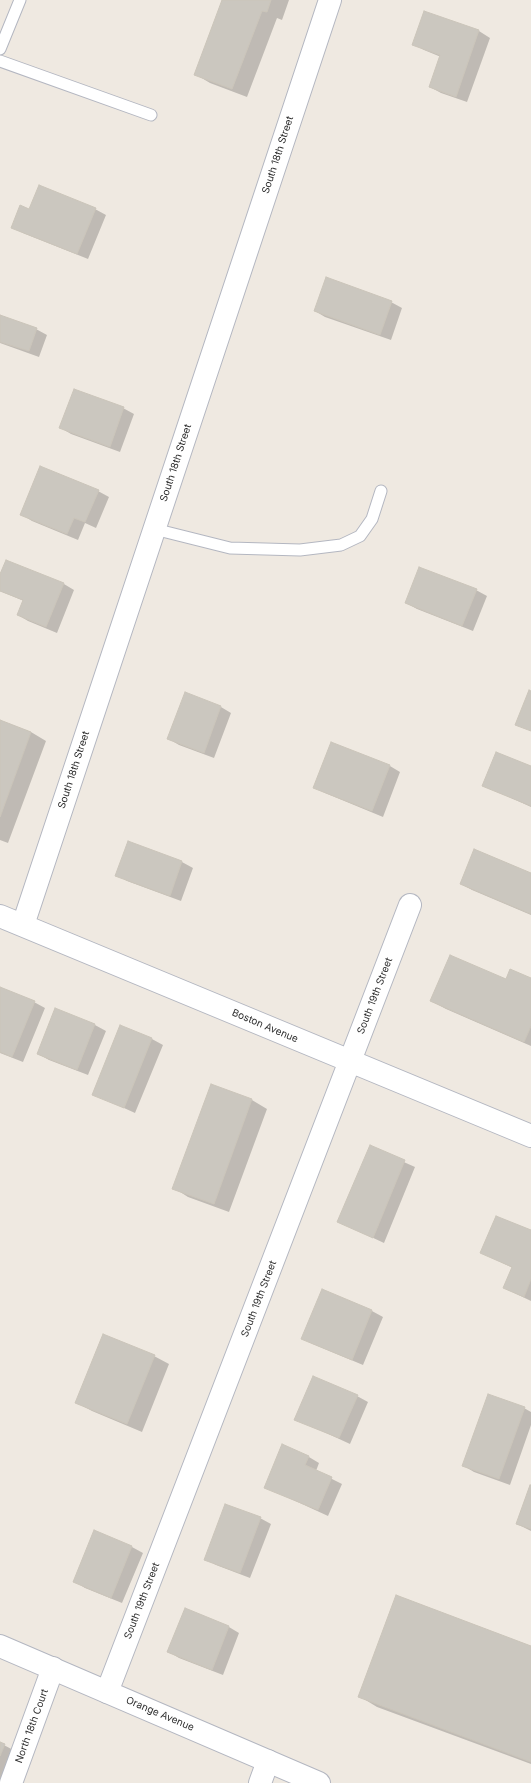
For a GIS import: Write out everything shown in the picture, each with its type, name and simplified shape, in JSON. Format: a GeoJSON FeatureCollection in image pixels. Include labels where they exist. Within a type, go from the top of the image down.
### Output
{"type":"FeatureCollection","features":[{"type":"Feature","properties":{"kind":"street","name":"South 18th Street"},"geometry":{"type":"LineString","coordinates":[[23,925],[330,0]]}},
{"type":"Feature","properties":{"kind":"street","name":"South 19th Street"},"geometry":{"type":"LineString","coordinates":[[107,1692],[410,905]]}},
{"type":"Feature","properties":{"kind":"street","name":"Boston Avenue"},"geometry":{"type":"LineString","coordinates":[[0,916],[531,1136]]}},
{"type":"Feature","properties":{"kind":"street","name":"Orange Avenue"},"geometry":{"type":"LineString","coordinates":[[0,1646],[319,1783]]}},
{"type":"Feature","properties":{"kind":"street","name":"North 18th Court"},"geometry":{"type":"LineString","coordinates":[[10,1783],[53,1668]]}},
{"type":"Feature","properties":{"kind":"street"},"geometry":{"type":"LineString","coordinates":[[260,1783],[268,1761]]}},
{"type":"Feature","properties":{"kind":"lane"},"geometry":{"type":"LineString","coordinates":[[0,49],[20,0]]}},
{"type":"Feature","properties":{"kind":"lane"},"geometry":{"type":"LineString","coordinates":[[0,61],[151,115]]}},
{"type":"Feature","properties":{"kind":"lane"},"geometry":{"type":"LineString","coordinates":[[154,529],[230,548],[300,550],[342,545],[360,536],[372,519],[382,492]]}},
{"type":"Feature","properties":{"kind":"building"},"geometry":{"type":"Polygon","coordinates":[[[222,0],[271,0],[267,12],[262,11],[232,89],[194,75],[222,0]]]}},
{"type":"Feature","properties":{"kind":"building"},"geometry":{"type":"Polygon","coordinates":[[[424,11],[479,30],[456,97],[429,87],[440,55],[412,45],[424,11]]]}},
{"type":"Feature","properties":{"kind":"building"},"geometry":{"type":"Polygon","coordinates":[[[39,185],[96,208],[77,254],[11,228],[20,205],[29,209],[39,185]]]}},
{"type":"Feature","properties":{"kind":"building"},"geometry":{"type":"Polygon","coordinates":[[[326,277],[392,301],[380,335],[314,311],[326,277]]]}},
{"type":"Feature","properties":{"kind":"building"},"geometry":{"type":"Polygon","coordinates":[[[0,315],[37,328],[29,351],[0,342],[0,315]]]}},
{"type":"Feature","properties":{"kind":"building"},"geometry":{"type":"Polygon","coordinates":[[[74,389],[124,407],[110,447],[59,428],[74,389]]]}},
{"type":"Feature","properties":{"kind":"building"},"geometry":{"type":"Polygon","coordinates":[[[40,466],[99,490],[85,522],[74,518],[67,534],[20,515],[40,466]]]}},
{"type":"Feature","properties":{"kind":"building"},"geometry":{"type":"Polygon","coordinates":[[[6,560],[64,583],[46,627],[17,615],[23,600],[0,591],[0,574],[6,560]]]}},
{"type":"Feature","properties":{"kind":"building"},"geometry":{"type":"Polygon","coordinates":[[[419,567],[477,589],[462,626],[405,603],[419,567]]]}},
{"type":"Feature","properties":{"kind":"building"},"geometry":{"type":"Polygon","coordinates":[[[529,690],[531,691],[531,731],[515,725],[529,690]]]}},
{"type":"Feature","properties":{"kind":"building"},"geometry":{"type":"Polygon","coordinates":[[[185,692],[221,706],[204,753],[167,739],[185,692]]]}},
{"type":"Feature","properties":{"kind":"building"},"geometry":{"type":"Polygon","coordinates":[[[0,720],[31,732],[0,817],[0,720]]]}},
{"type":"Feature","properties":{"kind":"building"},"geometry":{"type":"Polygon","coordinates":[[[331,742],[390,765],[372,811],[313,788],[331,742]]]}},
{"type":"Feature","properties":{"kind":"building"},"geometry":{"type":"Polygon","coordinates":[[[496,752],[531,766],[531,806],[482,786],[496,752]]]}},
{"type":"Feature","properties":{"kind":"building"},"geometry":{"type":"Polygon","coordinates":[[[128,841],[182,861],[170,896],[115,876],[128,841]]]}},
{"type":"Feature","properties":{"kind":"building"},"geometry":{"type":"Polygon","coordinates":[[[474,849],[531,873],[531,914],[460,884],[474,849]]]}},
{"type":"Feature","properties":{"kind":"building"},"geometry":{"type":"Polygon","coordinates":[[[450,955],[506,979],[510,969],[531,978],[531,1026],[524,1042],[430,1001],[450,955]]]}},
{"type":"Feature","properties":{"kind":"building"},"geometry":{"type":"Polygon","coordinates":[[[0,987],[35,1001],[12,1057],[0,1052],[0,987]]]}},
{"type":"Feature","properties":{"kind":"building"},"geometry":{"type":"Polygon","coordinates":[[[55,1008],[95,1024],[77,1070],[37,1054],[55,1008]]]}},
{"type":"Feature","properties":{"kind":"building"},"geometry":{"type":"Polygon","coordinates":[[[120,1025],[152,1038],[124,1108],[92,1095],[120,1025]]]}},
{"type":"Feature","properties":{"kind":"building"},"geometry":{"type":"Polygon","coordinates":[[[211,1084],[252,1099],[214,1204],[172,1189],[211,1084]]]}},
{"type":"Feature","properties":{"kind":"building"},"geometry":{"type":"Polygon","coordinates":[[[370,1145],[405,1160],[373,1238],[337,1222],[370,1145]]]}},
{"type":"Feature","properties":{"kind":"building"},"geometry":{"type":"Polygon","coordinates":[[[496,1216],[531,1230],[531,1279],[524,1297],[503,1288],[512,1267],[480,1253],[496,1216]]]}},
{"type":"Feature","properties":{"kind":"building"},"geometry":{"type":"Polygon","coordinates":[[[322,1289],[372,1310],[352,1360],[301,1339],[322,1289]]]}},
{"type":"Feature","properties":{"kind":"building"},"geometry":{"type":"Polygon","coordinates":[[[103,1334],[155,1355],[127,1424],[75,1403],[103,1334]]]}},
{"type":"Feature","properties":{"kind":"building"},"geometry":{"type":"Polygon","coordinates":[[[313,1376],[358,1395],[339,1438],[294,1420],[313,1376]]]}},
{"type":"Feature","properties":{"kind":"building"},"geometry":{"type":"Polygon","coordinates":[[[488,1394],[525,1407],[499,1479],[462,1466],[488,1394]]]}},
{"type":"Feature","properties":{"kind":"building"},"geometry":{"type":"Polygon","coordinates":[[[282,1444],[309,1456],[305,1465],[332,1477],[318,1510],[264,1488],[282,1444]]]}},
{"type":"Feature","properties":{"kind":"building"},"geometry":{"type":"Polygon","coordinates":[[[531,1485],[531,1529],[516,1524],[531,1485]]]}},
{"type":"Feature","properties":{"kind":"building"},"geometry":{"type":"Polygon","coordinates":[[[225,1504],[261,1517],[240,1573],[204,1560],[225,1504]]]}},
{"type":"Feature","properties":{"kind":"building"},"geometry":{"type":"Polygon","coordinates":[[[94,1530],[132,1546],[111,1598],[73,1582],[94,1530]]]}},
{"type":"Feature","properties":{"kind":"building"},"geometry":{"type":"Polygon","coordinates":[[[396,1595],[531,1646],[531,1762],[358,1697],[396,1595]]]}},
{"type":"Feature","properties":{"kind":"building"},"geometry":{"type":"Polygon","coordinates":[[[185,1608],[229,1626],[212,1670],[167,1652],[185,1608]]]}},
{"type":"Feature","properties":{"kind":"building"},"geometry":{"type":"Polygon","coordinates":[[[0,1742],[5,1744],[0,1756],[0,1742]]]}}]}
